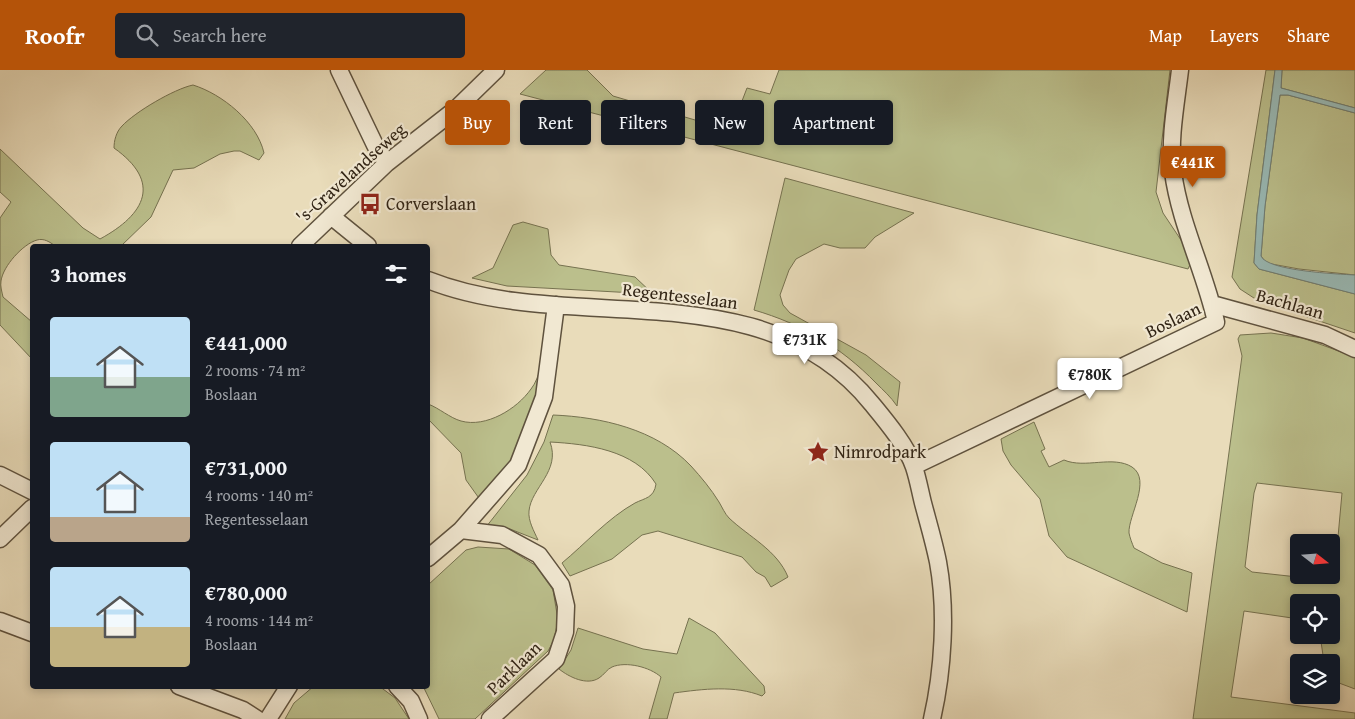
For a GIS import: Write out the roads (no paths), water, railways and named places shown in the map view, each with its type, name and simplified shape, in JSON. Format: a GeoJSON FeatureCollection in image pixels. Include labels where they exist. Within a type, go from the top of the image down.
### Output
{"type":"FeatureCollection","features":[{"type":"Feature","properties":{"kind":"street"},"geometry":{"type":"LineString","coordinates":[[339,70],[375,145],[387,163]]}},
{"type":"Feature","properties":{"kind":"street","name":"'s-Gravelandseweg"},"geometry":{"type":"LineString","coordinates":[[302,244],[387,163],[456,109],[496,70]]}},
{"type":"Feature","properties":{"kind":"street","name":"Boslaan"},"geometry":{"type":"LineString","coordinates":[[914,466],[1216,322],[1185,221],[1174,173],[1173,131],[1180,70]]}},
{"type":"Feature","properties":{"kind":"street"},"geometry":{"type":"LineString","coordinates":[[331,216],[366,244]]}},
{"type":"Feature","properties":{"kind":"street","name":"Regentesselaan"},"geometry":{"type":"LineString","coordinates":[[430,281],[448,288],[493,299],[684,314],[748,325],[805,346],[833,364],[858,387],[888,424],[914,466],[938,564],[942,622],[939,688],[932,719]]}},
{"type":"Feature","properties":{"kind":"street","name":"Bachlaan"},"geometry":{"type":"LineString","coordinates":[[1212,304],[1325,335],[1355,350]]}},
{"type":"Feature","properties":{"kind":"street"},"geometry":{"type":"LineString","coordinates":[[430,556],[461,530],[518,465],[544,397],[556,305]]}},
{"type":"Feature","properties":{"kind":"street"},"geometry":{"type":"LineString","coordinates":[[0,475],[30,490]]}},
{"type":"Feature","properties":{"kind":"street"},"geometry":{"type":"LineString","coordinates":[[0,539],[30,510]]}},
{"type":"Feature","properties":{"kind":"street","name":"Parklaan"},"geometry":{"type":"LineString","coordinates":[[461,530],[502,535],[538,555],[561,585],[566,606],[565,632],[556,659],[490,719]]}},
{"type":"Feature","properties":{"kind":"street"},"geometry":{"type":"LineString","coordinates":[[0,621],[30,632]]}},
{"type":"Feature","properties":{"kind":"street"},"geometry":{"type":"LineString","coordinates":[[187,689],[243,710],[257,719]]}},
{"type":"Feature","properties":{"kind":"street"},"geometry":{"type":"LineString","coordinates":[[268,719],[287,689]]}},
{"type":"Feature","properties":{"kind":"street"},"geometry":{"type":"LineString","coordinates":[[400,689],[411,701],[419,719]]}},
{"type":"Feature","properties":{"kind":"water"},"geometry":{"type":"Polygon","coordinates":[[[1275,70],[1282,70],[1281,88],[1355,108],[1355,113],[1288,95],[1280,95],[1265,206],[1261,256],[1266,261],[1289,268],[1319,273],[1355,275],[1355,294],[1259,269],[1254,263],[1257,215],[1275,70]]]}},
{"type":"Feature","properties":{"kind":"place","name":"Corverslaan"},"geometry":{"type":"Point","coordinates":[370,204]}},
{"type":"Feature","properties":{"kind":"place","name":"Nimrodpark"},"geometry":{"type":"Point","coordinates":[818,452]}}]}
